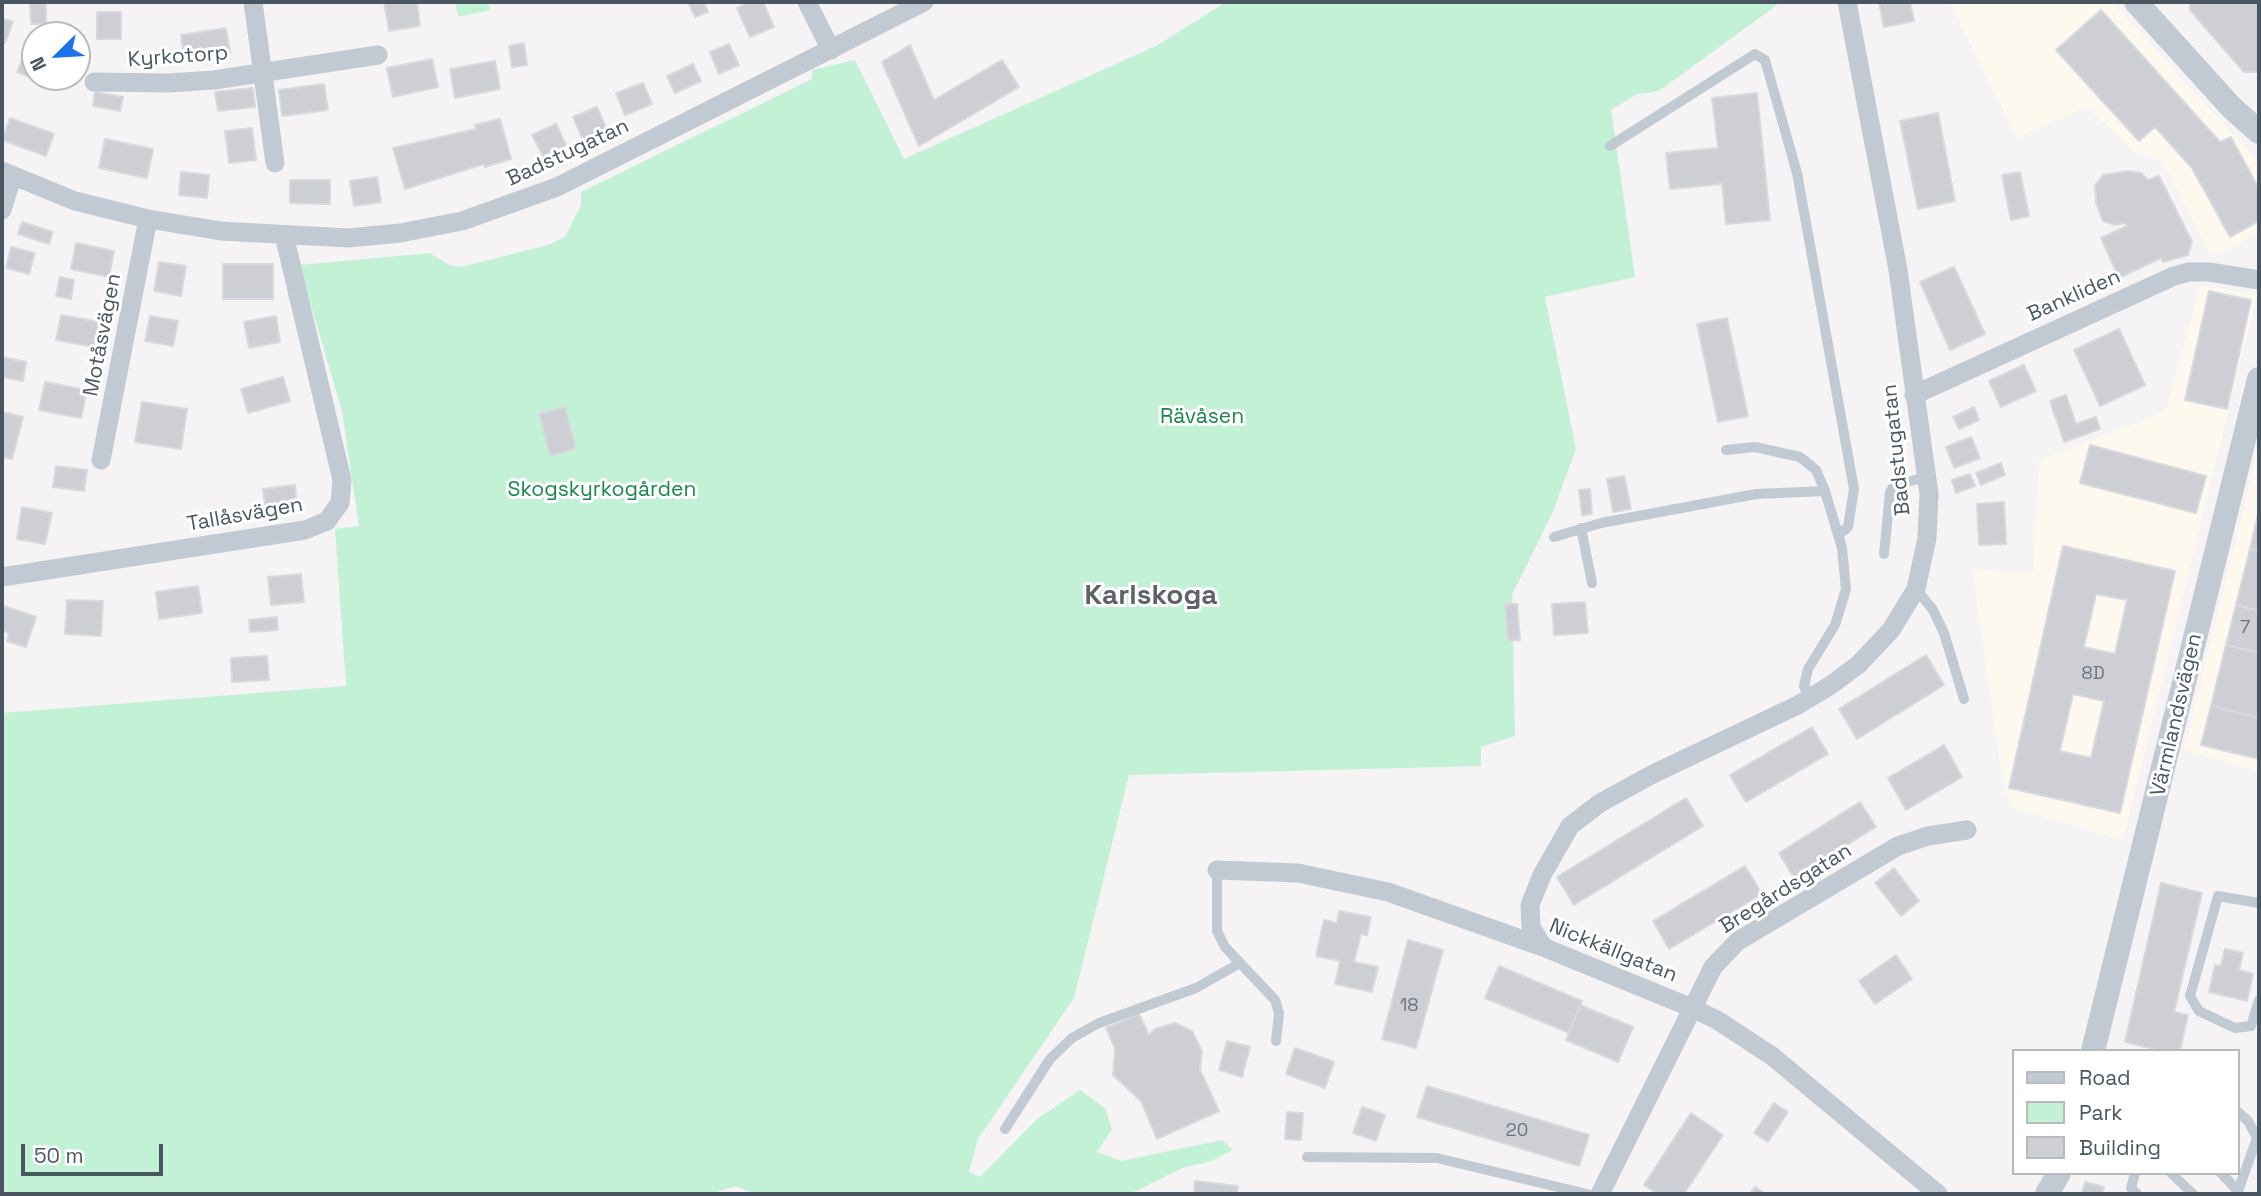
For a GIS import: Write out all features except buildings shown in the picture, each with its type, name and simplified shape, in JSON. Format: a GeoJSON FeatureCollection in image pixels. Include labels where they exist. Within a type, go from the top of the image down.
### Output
{"type":"FeatureCollection","features":[{"type":"Feature","properties":{"kind":"street"},"geometry":{"type":"LineString","coordinates":[[253,2],[265,72],[275,163]]}},
{"type":"Feature","properties":{"kind":"street"},"geometry":{"type":"LineString","coordinates":[[807,2],[831,50]]}},
{"type":"Feature","properties":{"kind":"street","name":"Badstugatan"},"geometry":{"type":"LineString","coordinates":[[7,174],[75,201],[148,219],[221,231],[348,238],[400,233],[462,221],[513,205],[557,187],[924,2]]}},
{"type":"Feature","properties":{"kind":"street","name":"Badstugatan"},"geometry":{"type":"LineString","coordinates":[[1543,947],[1531,928],[1530,905],[1542,875],[1570,826],[1600,803],[1653,774],[1809,699],[1859,664],[1891,630],[1916,589],[1927,538],[1926,477],[1898,270],[1847,2]]}},
{"type":"Feature","properties":{"kind":"street"},"geometry":{"type":"LineString","coordinates":[[2136,2],[2231,107],[2259,132]]}},
{"type":"Feature","properties":{"kind":"street","name":"Kyrkotorp"},"geometry":{"type":"LineString","coordinates":[[94,82],[168,83],[378,55]]}},
{"type":"Feature","properties":{"kind":"street"},"geometry":{"type":"LineString","coordinates":[[2,210],[7,174]]}},
{"type":"Feature","properties":{"kind":"street","name":"Motåsvägen"},"geometry":{"type":"LineString","coordinates":[[101,460],[148,219]]}},
{"type":"Feature","properties":{"kind":"street","name":"Tallåsvägen"},"geometry":{"type":"LineString","coordinates":[[2,578],[305,530],[327,522],[340,503],[342,480],[284,235]]}},
{"type":"Feature","properties":{"kind":"street","name":"Bankliden"},"geometry":{"type":"LineString","coordinates":[[1914,395],[2174,276],[2189,272],[2209,272],[2259,280]]}},
{"type":"Feature","properties":{"kind":"street","name":"Värmlandsvägen"},"geometry":{"type":"LineString","coordinates":[[2094,1049],[2251,442],[2259,379]]}},
{"type":"Feature","properties":{"kind":"street","name":"Bregårdsgatan"},"geometry":{"type":"LineString","coordinates":[[1600,1194],[1713,967],[1738,941],[1898,846],[1928,836],[1967,831]]}},
{"type":"Feature","properties":{"kind":"street","name":"Nickkällgatan"},"geometry":{"type":"LineString","coordinates":[[1217,870],[1298,873],[1341,880],[1433,906],[1543,947],[1692,1008],[1717,1020],[1772,1056],[1938,1194]]}},
{"type":"Feature","properties":{"kind":"street"},"geometry":{"type":"LineString","coordinates":[[2047,1194],[2060,1175]]}},
{"type":"Feature","properties":{"kind":"street"},"geometry":{"type":"LineString","coordinates":[[2062,1175],[2067,1194]]}},
{"type":"Feature","properties":{"kind":"lane"},"geometry":{"type":"LineString","coordinates":[[1610,146],[1755,54],[1765,60],[1797,173],[1854,489],[1848,527],[1839,535]]}},
{"type":"Feature","properties":{"kind":"lane"},"geometry":{"type":"LineString","coordinates":[[1726,450],[1755,447],[1800,457],[1816,470],[1825,491],[1839,535],[1845,569],[1844,601],[1835,625],[1808,669],[1804,686],[1809,699]]}},
{"type":"Feature","properties":{"kind":"lane"},"geometry":{"type":"LineString","coordinates":[[1884,554],[1890,492],[1895,485],[1926,477]]}},
{"type":"Feature","properties":{"kind":"lane"},"geometry":{"type":"LineString","coordinates":[[1555,537],[1581,528],[1756,494],[1825,491]]}},
{"type":"Feature","properties":{"kind":"lane"},"geometry":{"type":"LineString","coordinates":[[1581,528],[1591,583]]}},
{"type":"Feature","properties":{"kind":"lane"},"geometry":{"type":"LineString","coordinates":[[1916,589],[1933,610],[1944,633],[1964,699]]}},
{"type":"Feature","properties":{"kind":"lane"},"geometry":{"type":"LineString","coordinates":[[1217,870],[1217,931],[1225,947],[1275,1000],[1279,1013],[1276,1041]]}},
{"type":"Feature","properties":{"kind":"lane"},"geometry":{"type":"LineString","coordinates":[[2259,902],[2218,895],[2190,996],[2199,1011],[2235,1028],[2251,1026],[2259,1000]]}},
{"type":"Feature","properties":{"kind":"lane"},"geometry":{"type":"LineString","coordinates":[[1005,1129],[1051,1059],[1072,1038],[1099,1023],[1196,988],[1240,963]]}},
{"type":"Feature","properties":{"kind":"lane"},"geometry":{"type":"LineString","coordinates":[[2238,1193],[2256,1138],[2248,1121],[2240,1114]]}},
{"type":"Feature","properties":{"kind":"lane"},"geometry":{"type":"LineString","coordinates":[[1307,1157],[1437,1158],[1587,1194]]}},
{"type":"Feature","properties":{"kind":"lane"},"geometry":{"type":"LineString","coordinates":[[2134,1175],[2131,1188],[2137,1194]]}},
{"type":"Feature","properties":{"kind":"lane"},"geometry":{"type":"LineString","coordinates":[[2173,1175],[2193,1194]]}},
{"type":"Feature","properties":{"kind":"lane"},"geometry":{"type":"LineString","coordinates":[[2223,1175],[2238,1193]]}},
{"type":"Feature","properties":{"kind":"shaded area"},"geometry":{"type":"Polygon","coordinates":[[[1950,2],[2112,2],[2259,163],[2259,231],[2232,248],[2211,256],[2162,161],[2135,152],[2087,107],[2017,138],[1950,2]]]}},
{"type":"Feature","properties":{"kind":"shaded area"},"geometry":{"type":"Polygon","coordinates":[[[2200,286],[2257,294],[2123,840],[2010,807],[2002,778],[1972,569],[2033,573],[2039,461],[2166,411],[2200,286]]]}},
{"type":"Feature","properties":{"kind":"shaded area"},"geometry":{"type":"Polygon","coordinates":[[[2259,445],[2259,771],[2184,750],[2259,445]]]}},
{"type":"Feature","properties":{"kind":"green space"},"geometry":{"type":"Polygon","coordinates":[[[455,2],[488,2],[490,10],[458,17],[455,2]]]}},
{"type":"Feature","properties":{"kind":"green space","name":"Rävåsen"},"geometry":{"type":"Polygon","coordinates":[[[1226,2],[1781,2],[1659,91],[1637,94],[1611,110],[1635,277],[1545,297],[1576,449],[1552,514],[1512,595],[1515,736],[1481,747],[1481,766],[1129,775],[1074,998],[978,1139],[969,1172],[980,1177],[1037,1119],[1080,1090],[1105,1108],[1112,1129],[1097,1152],[1121,1161],[1222,1140],[1233,1150],[1209,1162],[1182,1168],[1130,1194],[754,1194],[736,1186],[709,1194],[2,1194],[2,713],[346,686],[335,529],[359,526],[342,411],[299,265],[430,253],[449,265],[461,267],[548,245],[565,237],[581,205],[581,192],[812,79],[812,70],[855,60],[904,159],[1156,46],[1226,2]]]}},
{"type":"Feature","properties":{"kind":"district","name":"Karlskoga"},"geometry":{"type":"Point","coordinates":[1151,596]}},
{"type":"Feature","properties":{"kind":"park label","name":"Skogskyrkogården"},"geometry":{"type":"Point","coordinates":[602,490]}}]}
